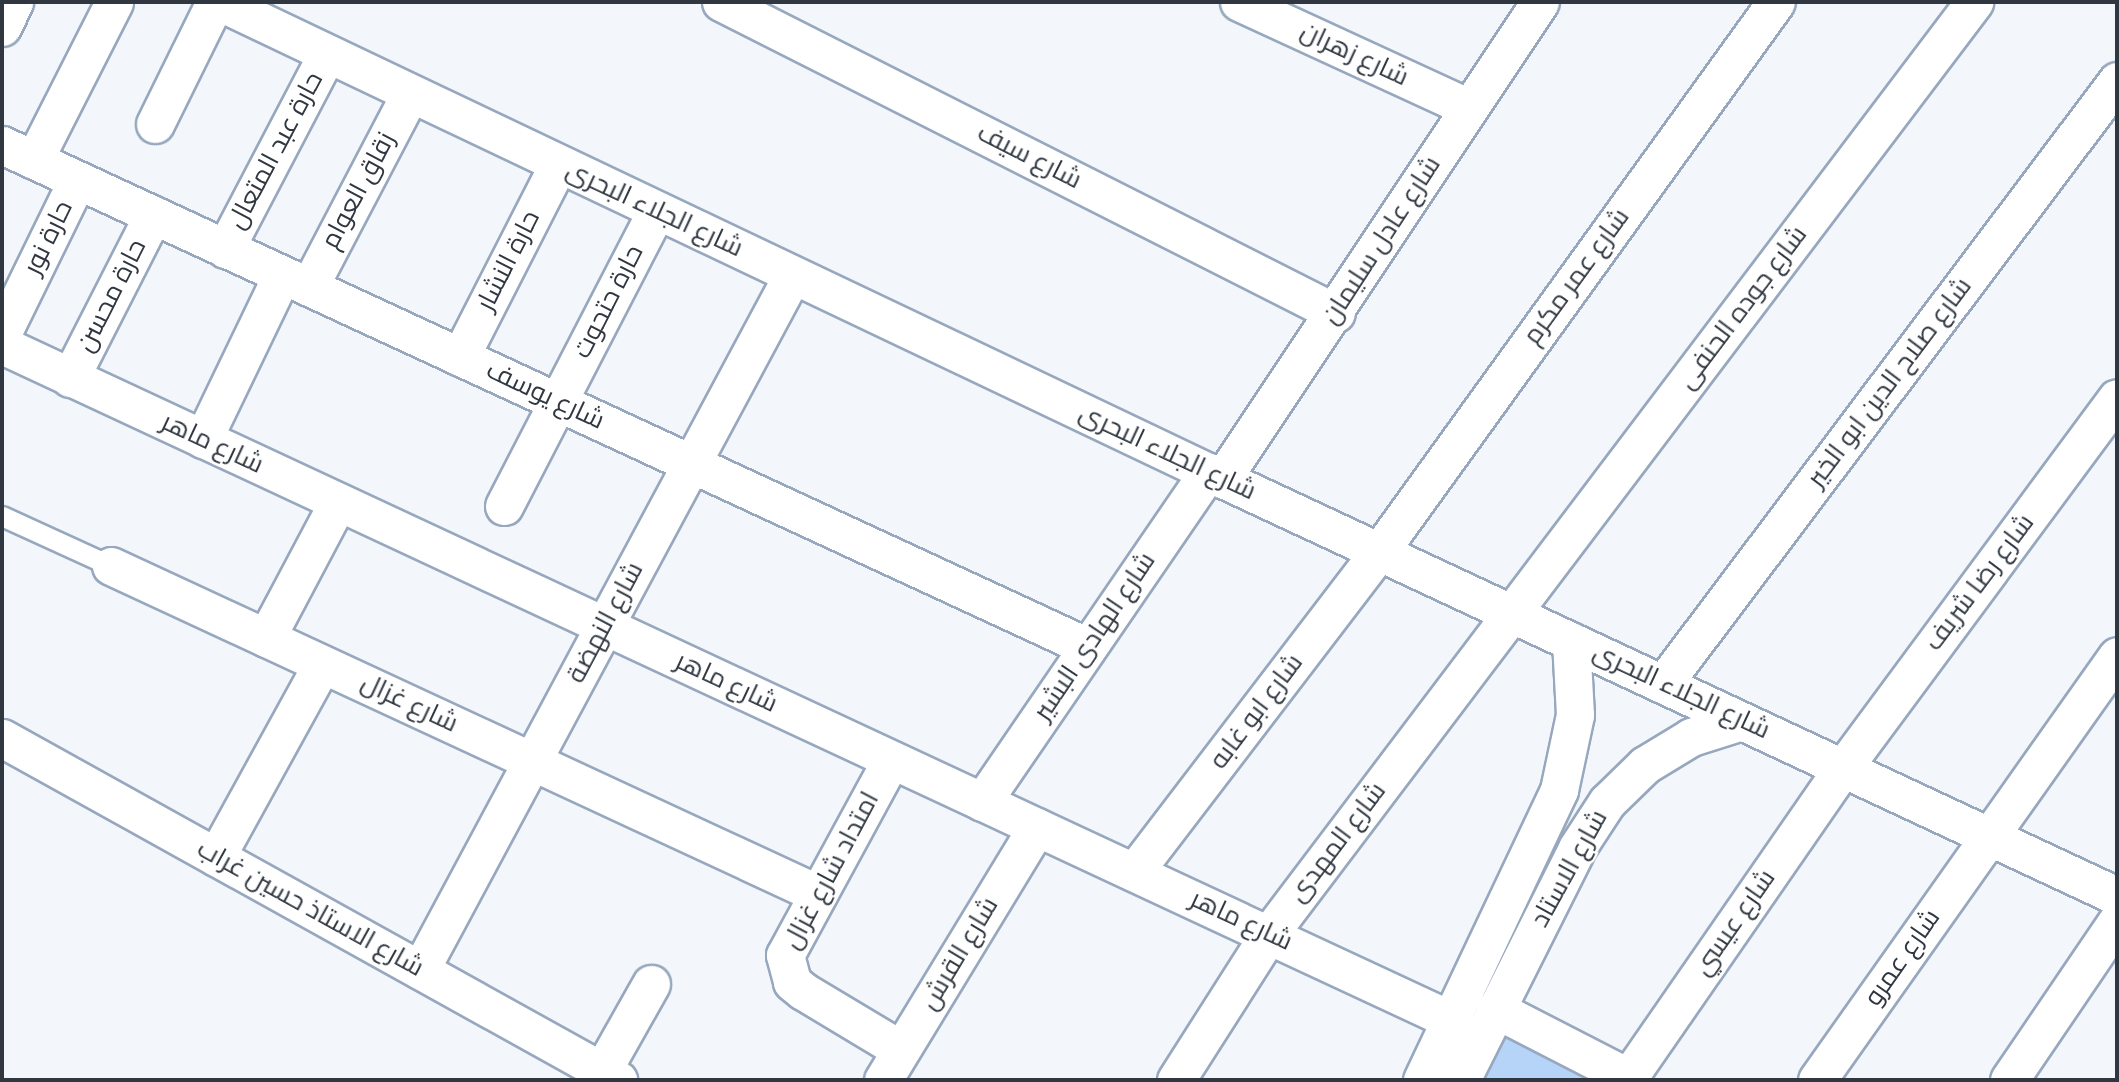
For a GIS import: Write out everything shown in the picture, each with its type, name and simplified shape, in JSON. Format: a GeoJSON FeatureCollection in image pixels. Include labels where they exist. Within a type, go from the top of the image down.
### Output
{"type":"FeatureCollection","features":[{"type":"Feature","properties":{"kind":"street"},"geometry":{"type":"LineString","coordinates":[[2,27],[14,2]]}},
{"type":"Feature","properties":{"kind":"street"},"geometry":{"type":"LineString","coordinates":[[34,160],[114,2]]}},
{"type":"Feature","properties":{"kind":"street"},"geometry":{"type":"LineString","coordinates":[[155,124],[217,2]]}},
{"type":"Feature","properties":{"kind":"street","name":"شارع الجلاء البحرى"},"geometry":{"type":"LineString","coordinates":[[217,2],[1215,476],[2117,896]]}},
{"type":"Feature","properties":{"kind":"street","name":"شارع سيف"},"geometry":{"type":"LineString","coordinates":[[721,2],[1336,313]]}},
{"type":"Feature","properties":{"kind":"street","name":"شارع زهران"},"geometry":{"type":"LineString","coordinates":[[1238,2],[1469,108]]}},
{"type":"Feature","properties":{"kind":"street","name":"شارع عادل سليمان"},"geometry":{"type":"LineString","coordinates":[[1215,476],[1336,313],[1540,2]]}},
{"type":"Feature","properties":{"kind":"street","name":"شارع عمر مكرم"},"geometry":{"type":"LineString","coordinates":[[1379,552],[1776,2]]}},
{"type":"Feature","properties":{"kind":"street","name":"شارع جوده الحنفى"},"geometry":{"type":"LineString","coordinates":[[1512,614],[1974,2]]}},
{"type":"Feature","properties":{"kind":"street","name":"حارة عبد المتعال"},"geometry":{"type":"LineString","coordinates":[[226,249],[327,54]]}},
{"type":"Feature","properties":{"kind":"street","name":"شارع صلاح الدين ابو الخير"},"geometry":{"type":"LineString","coordinates":[[1663,684],[2117,81]]}},
{"type":"Feature","properties":{"kind":"street","name":"زقاق العوام"},"geometry":{"type":"LineString","coordinates":[[203,439],[410,94]]}},
{"type":"Feature","properties":{"kind":"street","name":"شارع يوسف"},"geometry":{"type":"LineString","coordinates":[[2,145],[1088,647]]}},
{"type":"Feature","properties":{"kind":"street","name":"حارة النشار"},"geometry":{"type":"LineString","coordinates":[[460,357],[558,165]]}},
{"type":"Feature","properties":{"kind":"street","name":"حارة نور"},"geometry":{"type":"LineString","coordinates":[[2,334],[77,180]]}},
{"type":"Feature","properties":{"kind":"street","name":"حارة حتحوت"},"geometry":{"type":"LineString","coordinates":[[504,506],[656,211]]}},
{"type":"Feature","properties":{"kind":"street","name":"حارة محسن"},"geometry":{"type":"LineString","coordinates":[[71,378],[153,215]]}},
{"type":"Feature","properties":{"kind":"street","name":"شارع النهضة"},"geometry":{"type":"LineString","coordinates":[[420,970],[792,275]]}},
{"type":"Feature","properties":{"kind":"street","name":"شارع ماهر"},"geometry":{"type":"LineString","coordinates":[[2,345],[1451,1020]]}},
{"type":"Feature","properties":{"kind":"street","name":"شارع رضا شريف"},"geometry":{"type":"LineString","coordinates":[[1843,768],[2117,398]]}},
{"type":"Feature","properties":{"kind":"street","name":"شارع الهادى البشير"},"geometry":{"type":"LineString","coordinates":[[982,802],[1088,647],[1215,476]]}},
{"type":"Feature","properties":{"kind":"street"},"geometry":{"type":"LineString","coordinates":[[266,638],[338,502]]}},
{"type":"Feature","properties":{"kind":"street","name":"شارع ابو غابه"},"geometry":{"type":"LineString","coordinates":[[1134,872],[1379,552]]}},
{"type":"Feature","properties":{"kind":"street","name":"شارع غزال"},"geometry":{"type":"LineString","coordinates":[[111,566],[816,893]]}},
{"type":"Feature","properties":{"kind":"street","name":"شارع المهدى"},"geometry":{"type":"LineString","coordinates":[[1176,1080],[1269,934],[1512,614]]}},
{"type":"Feature","properties":{"kind":"street","name":"شارع الاستاد"},"geometry":{"type":"LineString","coordinates":[[1422,1080],[1546,826],[1570,753],[1575,716],[1571,641]]}},
{"type":"Feature","properties":{"kind":"street","name":"شارع عمرو"},"geometry":{"type":"LineString","coordinates":[[1817,1080],[2117,656]]}},
{"type":"Feature","properties":{"kind":"street"},"geometry":{"type":"LineString","coordinates":[[216,856],[322,664]]}},
{"type":"Feature","properties":{"kind":"street","name":"شارع الاستاد"},"geometry":{"type":"LineString","coordinates":[[1461,1080],[1551,900],[1607,802],[1645,765],[1691,737],[1742,721]]}},
{"type":"Feature","properties":{"kind":"street","name":"شارع الاستاذ حسين غراب"},"geometry":{"type":"LineString","coordinates":[[2,738],[610,1076]]}},
{"type":"Feature","properties":{"kind":"street","name":"امتداد شارع غزال"},"geometry":{"type":"LineString","coordinates":[[891,760],[816,893],[785,955],[792,982],[901,1050]]}},
{"type":"Feature","properties":{"kind":"street","name":"شارع عيسي"},"geometry":{"type":"LineString","coordinates":[[1631,1079],[1843,768]]}},
{"type":"Feature","properties":{"kind":"street","name":"شارع القرش"},"geometry":{"type":"LineString","coordinates":[[883,1080],[1037,827]]}},
{"type":"Feature","properties":{"kind":"street"},"geometry":{"type":"LineString","coordinates":[[1518,883],[1536,887],[1551,900]]}},
{"type":"Feature","properties":{"kind":"street"},"geometry":{"type":"LineString","coordinates":[[2009,1080],[2117,921]]}},
{"type":"Feature","properties":{"kind":"street"},"geometry":{"type":"LineString","coordinates":[[610,1076],[651,984]]}},
{"type":"Feature","properties":{"kind":"street"},"geometry":{"type":"LineString","coordinates":[[1495,1009],[1631,1079]]}},
{"type":"Feature","properties":{"kind":"lane","name":"شارع غزال"},"geometry":{"type":"LineString","coordinates":[[2,516],[111,566]]}},
{"type":"Feature","properties":{"kind":"shaded area"},"geometry":{"type":"Polygon","coordinates":[[[1495,1009],[1635,1080],[1462,1080],[1495,1009]]]}}]}
